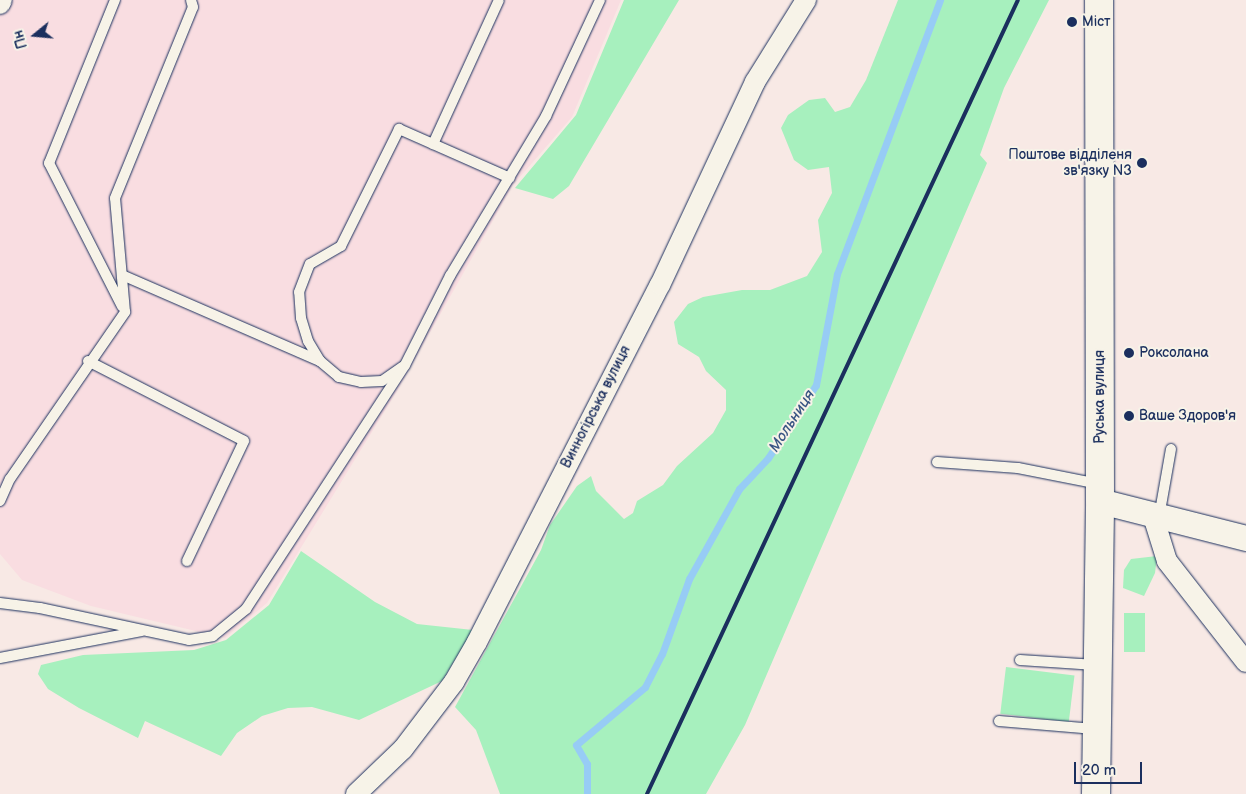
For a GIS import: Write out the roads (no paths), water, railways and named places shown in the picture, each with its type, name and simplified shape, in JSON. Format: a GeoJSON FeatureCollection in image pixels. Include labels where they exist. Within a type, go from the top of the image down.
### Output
{"type":"FeatureCollection","features":[{"type":"Feature","properties":{"kind":"main road","name":"Руська вулиця"},"geometry":{"type":"LineString","coordinates":[[1096,794],[1100,493],[1098,0]]}},
{"type":"Feature","properties":{"kind":"street"},"geometry":{"type":"LineString","coordinates":[[0,4],[2,0]]}},
{"type":"Feature","properties":{"kind":"street","name":"Винногірська вулиця"},"geometry":{"type":"LineString","coordinates":[[356,794],[403,749],[454,682],[477,642],[660,285],[751,91],[806,0]]}},
{"type":"Feature","properties":{"kind":"street"},"geometry":{"type":"LineString","coordinates":[[1100,493],[1156,517],[1246,538]]}},
{"type":"Feature","properties":{"kind":"street"},"geometry":{"type":"LineString","coordinates":[[1156,517],[1167,561],[1246,662]]}},
{"type":"Feature","properties":{"kind":"lane"},"geometry":{"type":"LineString","coordinates":[[115,0],[49,162],[125,312]]}},
{"type":"Feature","properties":{"kind":"lane"},"geometry":{"type":"LineString","coordinates":[[0,501],[10,479],[88,361],[125,312],[115,198],[193,7],[191,0]]}},
{"type":"Feature","properties":{"kind":"lane"},"geometry":{"type":"LineString","coordinates":[[433,144],[500,0]]}},
{"type":"Feature","properties":{"kind":"lane"},"geometry":{"type":"LineString","coordinates":[[0,602],[189,640],[213,636],[246,609],[405,366],[450,276],[546,116],[600,0]]}},
{"type":"Feature","properties":{"kind":"lane"},"geometry":{"type":"LineString","coordinates":[[320,361],[308,341],[301,318],[299,292],[310,264],[341,246],[399,129],[510,178]]}},
{"type":"Feature","properties":{"kind":"lane"},"geometry":{"type":"LineString","coordinates":[[122,275],[320,361],[339,377],[361,382],[382,381],[405,366]]}},
{"type":"Feature","properties":{"kind":"lane"},"geometry":{"type":"LineString","coordinates":[[88,361],[244,441],[187,561]]}},
{"type":"Feature","properties":{"kind":"lane"},"geometry":{"type":"LineString","coordinates":[[1156,517],[1171,449]]}},
{"type":"Feature","properties":{"kind":"lane"},"geometry":{"type":"LineString","coordinates":[[937,462],[1018,468],[1100,493]]}},
{"type":"Feature","properties":{"kind":"lane"},"geometry":{"type":"LineString","coordinates":[[0,658],[145,630]]}},
{"type":"Feature","properties":{"kind":"lane"},"geometry":{"type":"LineString","coordinates":[[1020,660],[1097,665]]}},
{"type":"Feature","properties":{"kind":"lane"},"geometry":{"type":"LineString","coordinates":[[999,721],[1096,729]]}},
{"type":"Feature","properties":{"kind":"waterway","name":"Мольниця"},"geometry":{"type":"LineString","coordinates":[[587,794],[587,764],[576,745],[645,687],[662,654],[689,579],[739,489],[768,458],[816,385],[837,274],[940,0]]}},
{"type":"Feature","properties":{"kind":"railway"},"geometry":{"type":"LineString","coordinates":[[647,794],[1018,0]]}},
{"type":"Feature","properties":{"kind":"place","name":"Міст"},"geometry":{"type":"Point","coordinates":[1072,22]}},
{"type":"Feature","properties":{"kind":"place","name":"Поштове відділеня зв'язку N3"},"geometry":{"type":"Point","coordinates":[1142,163]}},
{"type":"Feature","properties":{"kind":"place","name":"Роксолана"},"geometry":{"type":"Point","coordinates":[1129,353]}},
{"type":"Feature","properties":{"kind":"place","name":"Ваше Здоров'я"},"geometry":{"type":"Point","coordinates":[1129,416]}}]}
